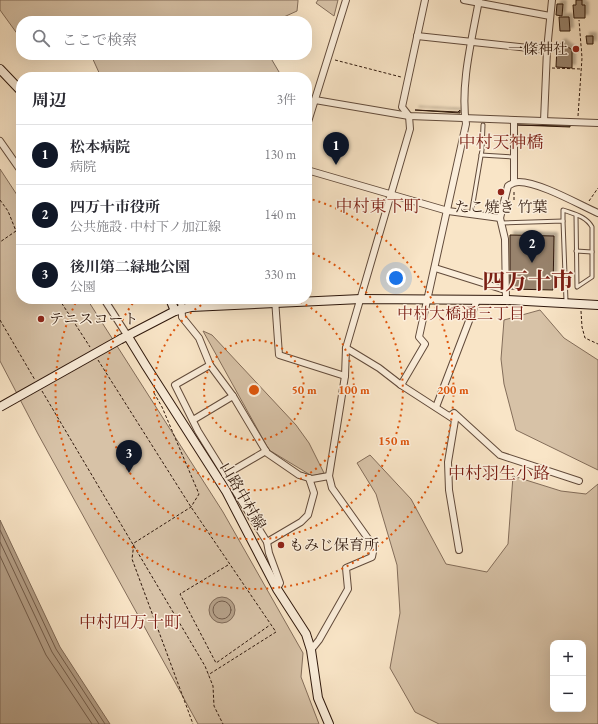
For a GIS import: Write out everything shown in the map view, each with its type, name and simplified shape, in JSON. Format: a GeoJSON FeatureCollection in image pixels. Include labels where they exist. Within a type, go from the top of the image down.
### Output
{"type":"FeatureCollection","features":[{"type":"Feature","properties":{"kind":"main road"},"geometry":{"type":"LineString","coordinates":[[0,69],[16,85]]}},
{"type":"Feature","properties":{"kind":"main road"},"geometry":{"type":"LineString","coordinates":[[312,300],[506,300],[598,305]]}},
{"type":"Feature","properties":{"kind":"main road"},"geometry":{"type":"LineString","coordinates":[[174,304],[178,310]]}},
{"type":"Feature","properties":{"kind":"main road"},"geometry":{"type":"LineString","coordinates":[[0,407],[124,337],[178,310],[243,304]]}},
{"type":"Feature","properties":{"kind":"main road","name":"山路中村線"},"geometry":{"type":"LineString","coordinates":[[124,337],[226,491],[277,589],[306,634],[311,650],[318,698],[329,724]]}},
{"type":"Feature","properties":{"kind":"street"},"geometry":{"type":"LineString","coordinates":[[312,111],[346,0]]}},
{"type":"Feature","properties":{"kind":"street"},"geometry":{"type":"LineString","coordinates":[[311,650],[319,640],[348,589],[346,568],[372,557],[374,547],[332,488],[329,476],[345,376],[346,348],[410,129],[409,116],[402,107],[425,0]]}},
{"type":"Feature","properties":{"kind":"street"},"geometry":{"type":"LineString","coordinates":[[464,0],[550,16]]}},
{"type":"Feature","properties":{"kind":"street"},"geometry":{"type":"LineString","coordinates":[[544,121],[547,50],[552,0]]}},
{"type":"Feature","properties":{"kind":"street"},"geometry":{"type":"LineString","coordinates":[[401,385],[425,344],[419,337],[466,124],[464,107],[471,42],[479,2]]}},
{"type":"Feature","properties":{"kind":"street"},"geometry":{"type":"LineString","coordinates":[[417,36],[547,50]]}},
{"type":"Feature","properties":{"kind":"street"},"geometry":{"type":"LineString","coordinates":[[316,100],[409,116],[465,118],[483,122],[514,120],[598,123]]}},
{"type":"Feature","properties":{"kind":"street"},"geometry":{"type":"LineString","coordinates":[[514,120],[514,182]]}},
{"type":"Feature","properties":{"kind":"street"},"geometry":{"type":"LineString","coordinates":[[0,140],[16,164]]}},
{"type":"Feature","properties":{"kind":"street"},"geometry":{"type":"LineString","coordinates":[[312,171],[448,211],[501,221]]}},
{"type":"Feature","properties":{"kind":"street"},"geometry":{"type":"LineString","coordinates":[[506,300],[505,239],[501,221],[506,189],[514,182],[520,182],[549,190],[598,213]]}},
{"type":"Feature","properties":{"kind":"street"},"geometry":{"type":"LineString","coordinates":[[435,268],[505,290]]}},
{"type":"Feature","properties":{"kind":"street"},"geometry":{"type":"LineString","coordinates":[[436,407],[477,300]]}},
{"type":"Feature","properties":{"kind":"street"},"geometry":{"type":"LineString","coordinates":[[107,304],[124,337]]}},
{"type":"Feature","properties":{"kind":"street"},"geometry":{"type":"LineString","coordinates":[[180,304],[178,310],[199,338],[210,365],[233,396],[266,451],[298,475],[309,478],[329,476]]}},
{"type":"Feature","properties":{"kind":"street"},"geometry":{"type":"LineString","coordinates":[[275,304],[279,354],[345,376]]}},
{"type":"Feature","properties":{"kind":"street"},"geometry":{"type":"LineString","coordinates":[[346,348],[379,368],[401,385],[454,420],[448,462],[449,490],[459,550]]}},
{"type":"Feature","properties":{"kind":"street"},"geometry":{"type":"LineString","coordinates":[[210,365],[175,385],[193,420],[225,475],[267,542],[269,553],[280,583],[277,589]]}},
{"type":"Feature","properties":{"kind":"street"},"geometry":{"type":"LineString","coordinates":[[193,420],[233,396]]}},
{"type":"Feature","properties":{"kind":"street"},"geometry":{"type":"LineString","coordinates":[[450,416],[454,413],[500,455],[579,481]]}},
{"type":"Feature","properties":{"kind":"street"},"geometry":{"type":"LineString","coordinates":[[225,475],[266,451]]}},
{"type":"Feature","properties":{"kind":"street"},"geometry":{"type":"LineString","coordinates":[[267,542],[301,522],[308,515],[314,493],[309,478]]}},
{"type":"Feature","properties":{"kind":"lane"},"geometry":{"type":"LineString","coordinates":[[471,215],[481,155],[483,122]]}},
{"type":"Feature","properties":{"kind":"lane"},"geometry":{"type":"LineString","coordinates":[[481,155],[514,158]]}},
{"type":"Feature","properties":{"kind":"lane"},"geometry":{"type":"LineString","coordinates":[[566,303],[563,210],[576,215],[588,220],[592,226],[592,277],[577,287],[576,215]]}},
{"type":"Feature","properties":{"kind":"lane"},"geometry":{"type":"LineString","coordinates":[[501,221],[563,222]]}},
{"type":"Feature","properties":{"kind":"lane"},"geometry":{"type":"LineString","coordinates":[[576,251],[592,252]]}},
{"type":"Feature","properties":{"kind":"path"},"geometry":{"type":"LineString","coordinates":[[578,122],[582,69],[579,20]]}},
{"type":"Feature","properties":{"kind":"path"},"geometry":{"type":"LineString","coordinates":[[328,58],[409,79]]}},
{"type":"Feature","properties":{"kind":"path"},"geometry":{"type":"LineString","coordinates":[[546,68],[582,69]]}},
{"type":"Feature","properties":{"kind":"path"},"geometry":{"type":"LineString","coordinates":[[585,207],[598,188]]}},
{"type":"Feature","properties":{"kind":"path"},"geometry":{"type":"LineString","coordinates":[[0,200],[8,211],[16,231],[0,242]]}},
{"type":"Feature","properties":{"kind":"path"},"geometry":{"type":"LineString","coordinates":[[62,304],[93,353]]}},
{"type":"Feature","properties":{"kind":"path"},"geometry":{"type":"LineString","coordinates":[[581,304],[582,327],[585,338],[598,344]]}},
{"type":"Feature","properties":{"kind":"path"},"geometry":{"type":"LineString","coordinates":[[0,320],[36,380]]}},
{"type":"Feature","properties":{"kind":"path"},"geometry":{"type":"LineString","coordinates":[[98,359],[191,507],[276,632],[208,675]]}},
{"type":"Feature","properties":{"kind":"path"},"geometry":{"type":"LineString","coordinates":[[39,386],[134,543],[205,666],[213,686],[214,706],[223,724]]}},
{"type":"Feature","properties":{"kind":"path"},"geometry":{"type":"LineString","coordinates":[[134,543],[191,507],[199,494],[162,408],[152,390]]}},
{"type":"Feature","properties":{"kind":"path"},"geometry":{"type":"LineString","coordinates":[[134,543],[132,559],[193,724]]}},
{"type":"Feature","properties":{"kind":"path"},"geometry":{"type":"LineString","coordinates":[[228,565],[180,594],[216,664],[270,625]]}},
{"type":"Feature","properties":{"kind":"shaded area"},"geometry":{"type":"Polygon","coordinates":[[[0,0],[298,0],[297,11],[286,16],[16,16],[16,32],[0,10],[0,0]]]}},
{"type":"Feature","properties":{"kind":"shaded area"},"geometry":{"type":"Polygon","coordinates":[[[318,0],[338,0],[334,16],[316,3],[318,0]]]}},
{"type":"Feature","properties":{"kind":"shaded area"},"geometry":{"type":"Polygon","coordinates":[[[93,60],[272,60],[279,72],[99,72],[93,60]]]}},
{"type":"Feature","properties":{"kind":"shaded area"},"geometry":{"type":"Polygon","coordinates":[[[0,169],[16,193],[16,304],[90,304],[223,512],[303,653],[301,677],[319,724],[198,724],[38,434],[0,361],[0,169]]]}},
{"type":"Feature","properties":{"kind":"shaded area"},"geometry":{"type":"Polygon","coordinates":[[[540,310],[564,338],[598,360],[598,470],[516,430],[504,384],[501,359],[504,320],[540,310]]]}},
{"type":"Feature","properties":{"kind":"shaded area"},"geometry":{"type":"Polygon","coordinates":[[[203,331],[212,335],[296,425],[309,443],[324,473],[312,476],[269,450],[203,331]]]}},
{"type":"Feature","properties":{"kind":"shaded area"},"geometry":{"type":"Polygon","coordinates":[[[370,455],[411,499],[446,564],[487,572],[508,544],[513,476],[561,491],[586,494],[598,484],[598,724],[439,724],[415,712],[390,668],[400,613],[397,565],[376,494],[357,463],[370,455]]]}},
{"type":"Feature","properties":{"kind":"water"},"geometry":{"type":"Polygon","coordinates":[[[0,520],[60,647],[110,724],[0,724],[0,520]]]}},
{"type":"Feature","properties":{"kind":"water"},"geometry":{"type":"Polygon","coordinates":[[[222,597],[232,600],[235,610],[232,620],[222,623],[212,620],[209,610],[212,600],[222,597]]]}},
{"type":"Feature","properties":{"kind":"building"},"geometry":{"type":"Polygon","coordinates":[[[576,0],[582,0],[582,5],[585,5],[585,18],[574,18],[573,5],[576,5],[576,0]]]}},
{"type":"Feature","properties":{"kind":"building"},"geometry":{"type":"Polygon","coordinates":[[[557,4],[563,4],[562,16],[556,15],[557,4]]]}},
{"type":"Feature","properties":{"kind":"building"},"geometry":{"type":"Polygon","coordinates":[[[559,17],[569,17],[570,31],[560,31],[559,17]]]}},
{"type":"Feature","properties":{"kind":"building"},"geometry":{"type":"Polygon","coordinates":[[[586,36],[593,36],[593,44],[587,44],[586,36]]]}},
{"type":"Feature","properties":{"kind":"building"},"geometry":{"type":"Polygon","coordinates":[[[562,42],[572,50],[572,68],[556,67],[557,47],[562,42]]]}},
{"type":"Feature","properties":{"kind":"building"},"geometry":{"type":"Polygon","coordinates":[[[415,110],[458,112],[460,110],[460,113],[415,110]]]}},
{"type":"Feature","properties":{"kind":"building"},"geometry":{"type":"Polygon","coordinates":[[[518,125],[570,126],[570,127],[518,125]]]}},
{"type":"Feature","properties":{"kind":"building"},"geometry":{"type":"Polygon","coordinates":[[[510,235],[554,236],[553,290],[510,289],[510,235]]]}},
{"type":"Feature","properties":{"kind":"place","name":"一條神社"},"geometry":{"type":"Point","coordinates":[576,49]}},
{"type":"Feature","properties":{"kind":"place","name":"松本病院"},"geometry":{"type":"Point","coordinates":[336,165]}},
{"type":"Feature","properties":{"kind":"place","name":"たこ焼き 竹葉"},"geometry":{"type":"Point","coordinates":[501,192]}},
{"type":"Feature","properties":{"kind":"place","name":"四万十市役所"},"geometry":{"type":"Point","coordinates":[532,263]}},
{"type":"Feature","properties":{"kind":"place","name":"テニスコート"},"geometry":{"type":"Point","coordinates":[41,319]}},
{"type":"Feature","properties":{"kind":"place","name":"後川第二緑地公園"},"geometry":{"type":"Point","coordinates":[129,473]}},
{"type":"Feature","properties":{"kind":"place","name":"もみじ保育所"},"geometry":{"type":"Point","coordinates":[281,545]}},
{"type":"Feature","properties":{"kind":"district","name":"中村天神橋"},"geometry":{"type":"Point","coordinates":[501,142]}},
{"type":"Feature","properties":{"kind":"district","name":"中村東下町"},"geometry":{"type":"Point","coordinates":[378,206]}},
{"type":"Feature","properties":{"kind":"district","name":"四万十市"},"geometry":{"type":"Point","coordinates":[528,281]}},
{"type":"Feature","properties":{"kind":"district","name":"中村大橋通三丁目"},"geometry":{"type":"Point","coordinates":[461,313]}},
{"type":"Feature","properties":{"kind":"district","name":"中村羽生小路"},"geometry":{"type":"Point","coordinates":[499,473]}},
{"type":"Feature","properties":{"kind":"district","name":"中村四万十町"},"geometry":{"type":"Point","coordinates":[130,622]}}]}
